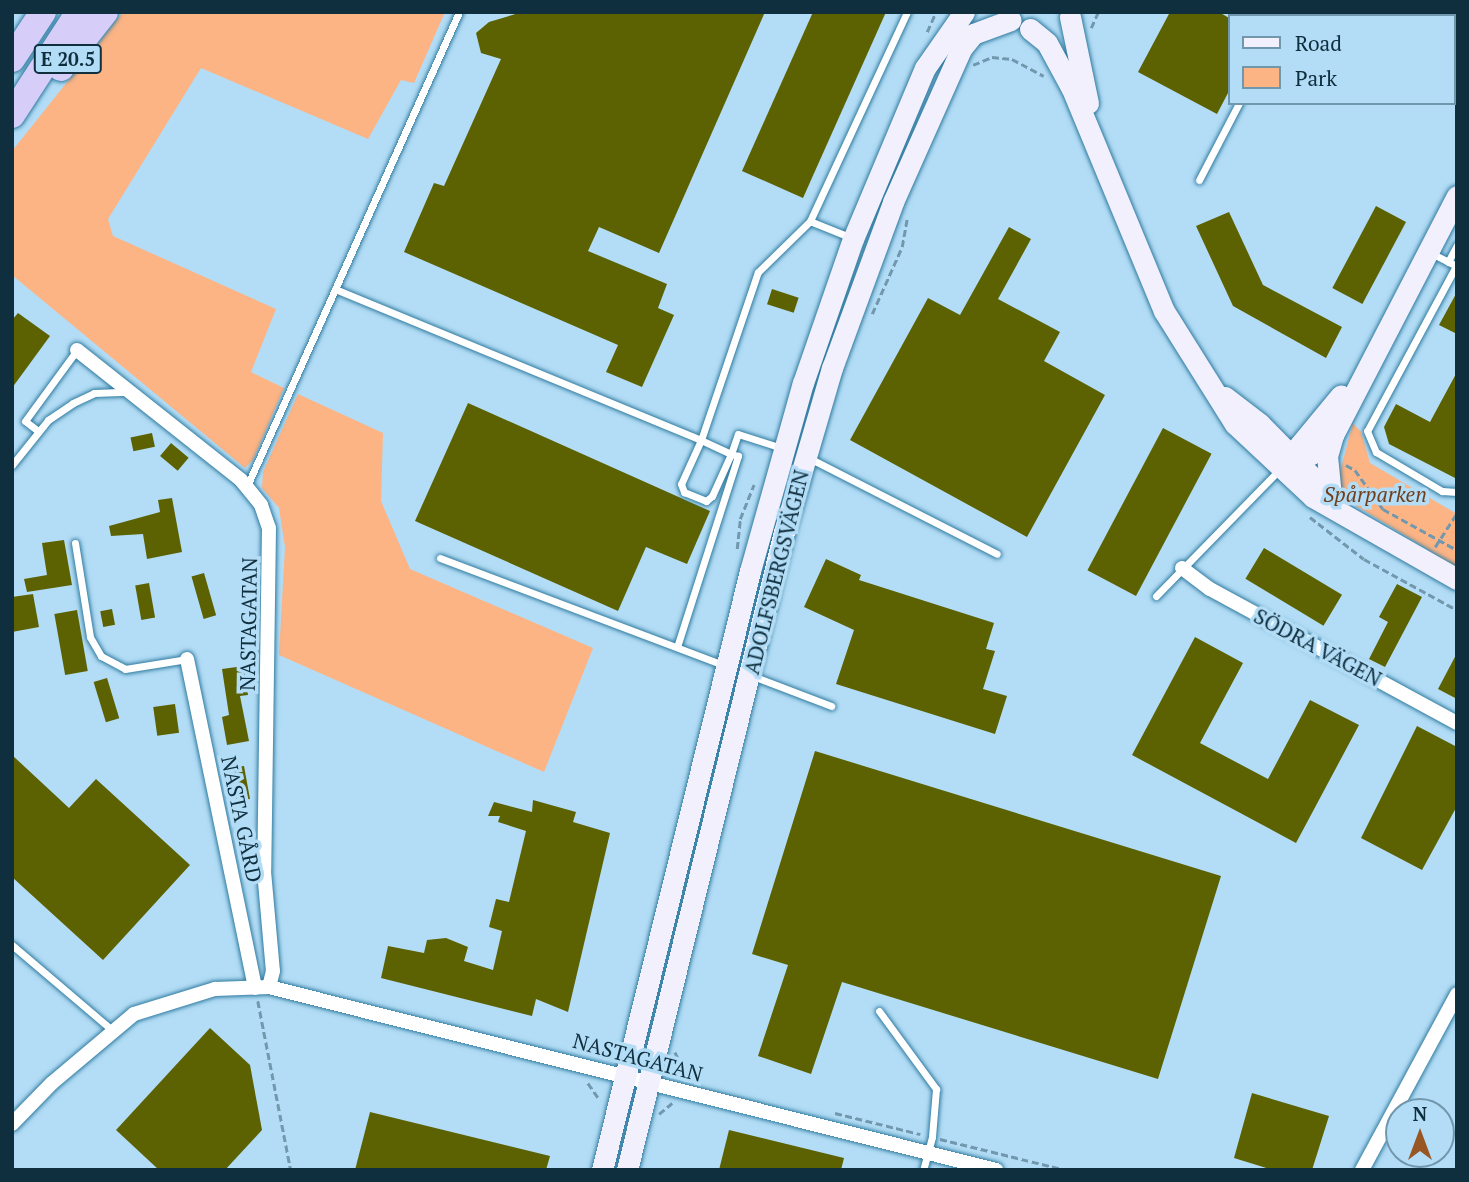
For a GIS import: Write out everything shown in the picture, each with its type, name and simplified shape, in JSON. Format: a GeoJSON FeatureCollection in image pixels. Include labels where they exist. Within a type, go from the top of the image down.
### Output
{"type":"FeatureCollection","features":[{"type":"Feature","properties":{"kind":"highway"},"geometry":{"type":"LineString","coordinates":[[12,59],[43,12]]}},
{"type":"Feature","properties":{"kind":"highway"},"geometry":{"type":"LineString","coordinates":[[19,105],[79,12]]}},
{"type":"Feature","properties":{"kind":"highway","name":"E 20.5"},"geometry":{"type":"LineString","coordinates":[[19,105],[42,91],[105,12]]}},
{"type":"Feature","properties":{"kind":"main road","name":"ADOLFSBERGSVÄGEN"},"geometry":{"type":"LineString","coordinates":[[602,1170],[783,449],[853,239],[925,68],[964,12]]}},
{"type":"Feature","properties":{"kind":"main road","name":"ADOLFSBERGSVÄGEN"},"geometry":{"type":"LineString","coordinates":[[627,1170],[651,1082],[749,675],[806,457],[875,248],[961,49],[973,34],[1016,18],[1055,26],[1072,15]]}},
{"type":"Feature","properties":{"kind":"main road"},"geometry":{"type":"LineString","coordinates":[[1072,15],[1101,156]]}},
{"type":"Feature","properties":{"kind":"main road"},"geometry":{"type":"LineString","coordinates":[[1016,18],[1052,51],[1101,156],[1164,311],[1235,424],[1331,496],[1363,527]]}},
{"type":"Feature","properties":{"kind":"main road"},"geometry":{"type":"LineString","coordinates":[[1287,462],[1311,454],[1327,429],[1457,196]]}},
{"type":"Feature","properties":{"kind":"main road"},"geometry":{"type":"LineString","coordinates":[[853,239],[875,248]]}},
{"type":"Feature","properties":{"kind":"main road"},"geometry":{"type":"LineString","coordinates":[[1215,389],[1260,424],[1313,497],[1457,579]]}},
{"type":"Feature","properties":{"kind":"main road"},"geometry":{"type":"LineString","coordinates":[[1260,424],[1290,430],[1327,429]]}},
{"type":"Feature","properties":{"kind":"main road"},"geometry":{"type":"LineString","coordinates":[[1327,429],[1331,496]]}},
{"type":"Feature","properties":{"kind":"main road"},"geometry":{"type":"LineString","coordinates":[[783,449],[806,457]]}},
{"type":"Feature","properties":{"kind":"main road"},"geometry":{"type":"LineString","coordinates":[[727,666],[749,675]]}},
{"type":"Feature","properties":{"kind":"street","name":"NASTAGATAN"},"geometry":{"type":"LineString","coordinates":[[77,350],[141,397],[247,486],[269,528],[272,555],[264,871],[273,971],[262,987]]}},
{"type":"Feature","properties":{"kind":"street","name":"SÖDRA VÄGEN"},"geometry":{"type":"LineString","coordinates":[[1182,568],[1210,589],[1457,723]]}},
{"type":"Feature","properties":{"kind":"street","name":"NASTA GÅRD"},"geometry":{"type":"LineString","coordinates":[[187,659],[262,987]]}},
{"type":"Feature","properties":{"kind":"street","name":"NASTAGATAN"},"geometry":{"type":"LineString","coordinates":[[12,1124],[134,1014],[186,995],[262,987],[627,1075],[996,1170]]}},
{"type":"Feature","properties":{"kind":"street"},"geometry":{"type":"LineString","coordinates":[[1362,1170],[1457,994]]}},
{"type":"Feature","properties":{"kind":"lane"},"geometry":{"type":"LineString","coordinates":[[247,486],[459,12]]}},
{"type":"Feature","properties":{"kind":"lane"},"geometry":{"type":"LineString","coordinates":[[783,449],[738,434],[731,454],[706,501],[684,492],[681,484],[701,440],[758,272],[810,221],[907,12]]}},
{"type":"Feature","properties":{"kind":"lane"},"geometry":{"type":"LineString","coordinates":[[1199,180],[1239,105]]}},
{"type":"Feature","properties":{"kind":"lane"},"geometry":{"type":"LineString","coordinates":[[810,221],[853,239]]}},
{"type":"Feature","properties":{"kind":"lane"},"geometry":{"type":"LineString","coordinates":[[1457,245],[1453,265],[1367,432],[1377,452],[1442,491],[1457,492]]}},
{"type":"Feature","properties":{"kind":"lane"},"geometry":{"type":"LineString","coordinates":[[1427,251],[1453,265]]}},
{"type":"Feature","properties":{"kind":"lane"},"geometry":{"type":"LineString","coordinates":[[335,289],[738,456],[677,647]]}},
{"type":"Feature","properties":{"kind":"lane"},"geometry":{"type":"LineString","coordinates":[[38,431],[25,421],[77,350]]}},
{"type":"Feature","properties":{"kind":"lane"},"geometry":{"type":"LineString","coordinates":[[12,466],[48,420],[94,393],[123,391],[141,397]]}},
{"type":"Feature","properties":{"kind":"lane"},"geometry":{"type":"LineString","coordinates":[[806,457],[997,554]]}},
{"type":"Feature","properties":{"kind":"lane"},"geometry":{"type":"LineString","coordinates":[[1156,596],[1287,462]]}},
{"type":"Feature","properties":{"kind":"lane"},"geometry":{"type":"LineString","coordinates":[[75,543],[90,637],[102,656],[125,668],[187,659]]}},
{"type":"Feature","properties":{"kind":"lane"},"geometry":{"type":"LineString","coordinates":[[440,558],[727,666]]}},
{"type":"Feature","properties":{"kind":"lane"},"geometry":{"type":"LineString","coordinates":[[749,675],[831,706]]}},
{"type":"Feature","properties":{"kind":"lane"},"geometry":{"type":"LineString","coordinates":[[12,945],[113,1031]]}},
{"type":"Feature","properties":{"kind":"lane"},"geometry":{"type":"LineString","coordinates":[[879,1011],[936,1089],[932,1137],[923,1170]]}},
{"type":"Feature","properties":{"kind":"path"},"geometry":{"type":"LineString","coordinates":[[1091,27],[1098,12]]}},
{"type":"Feature","properties":{"kind":"path"},"geometry":{"type":"LineString","coordinates":[[968,68],[985,59],[1002,57],[1023,62],[1045,76]]}},
{"type":"Feature","properties":{"kind":"path"},"geometry":{"type":"LineString","coordinates":[[1337,466],[1349,465],[1383,509],[1457,550]]}},
{"type":"Feature","properties":{"kind":"path"},"geometry":{"type":"LineString","coordinates":[[736,563],[740,519],[758,478]]}},
{"type":"Feature","properties":{"kind":"path"},"geometry":{"type":"LineString","coordinates":[[1304,511],[1364,559],[1457,610]]}},
{"type":"Feature","properties":{"kind":"path"},"geometry":{"type":"LineString","coordinates":[[1427,562],[1457,513]]}},
{"type":"Feature","properties":{"kind":"path"},"geometry":{"type":"LineString","coordinates":[[262,987],[291,1170]]}},
{"type":"Feature","properties":{"kind":"path"},"geometry":{"type":"LineString","coordinates":[[595,1053],[619,1035]]}},
{"type":"Feature","properties":{"kind":"path"},"geometry":{"type":"LineString","coordinates":[[654,1118],[671,1106],[682,1066],[707,1082]]}},
{"type":"Feature","properties":{"kind":"path"},"geometry":{"type":"LineString","coordinates":[[589,1080],[603,1108]]}},
{"type":"Feature","properties":{"kind":"path"},"geometry":{"type":"LineString","coordinates":[[826,1111],[1066,1170]]}},
{"type":"Feature","properties":{"kind":"green space"},"geometry":{"type":"Polygon","coordinates":[[[123,12],[445,12],[414,83],[401,80],[368,139],[201,68],[108,219],[113,236],[276,309],[251,372],[284,388],[253,460],[245,468],[12,275],[12,151],[123,12]]]}},
{"type":"Feature","properties":{"kind":"green space"},"geometry":{"type":"Polygon","coordinates":[[[298,394],[383,433],[381,501],[410,569],[593,648],[544,772],[279,655],[285,547],[279,508],[262,488],[263,472],[298,394]]]}},
{"type":"Feature","properties":{"kind":"green space","name":"Spårparken"},"geometry":{"type":"Polygon","coordinates":[[[1353,423],[1361,432],[1370,463],[1457,514],[1457,567],[1343,498],[1337,483],[1353,423]]]}},
{"type":"Feature","properties":{"kind":"building"},"geometry":{"type":"Polygon","coordinates":[[[522,12],[765,12],[659,253],[599,227],[588,251],[667,284],[658,308],[674,315],[642,387],[606,372],[618,345],[404,252],[434,183],[444,186],[501,59],[481,53],[476,33],[489,22],[522,12]]]}},
{"type":"Feature","properties":{"kind":"building"},"geometry":{"type":"Polygon","coordinates":[[[813,12],[886,12],[803,198],[742,171],[813,12]]]}},
{"type":"Feature","properties":{"kind":"building"},"geometry":{"type":"Polygon","coordinates":[[[1170,12],[1219,12],[1228,17],[1228,93],[1217,114],[1138,72],[1170,12]]]}},
{"type":"Feature","properties":{"kind":"building"},"geometry":{"type":"Polygon","coordinates":[[[1376,206],[1406,222],[1362,304],[1332,288],[1376,206]]]}},
{"type":"Feature","properties":{"kind":"building"},"geometry":{"type":"Polygon","coordinates":[[[1229,212],[1263,285],[1342,327],[1326,358],[1233,306],[1196,226],[1229,212]]]}},
{"type":"Feature","properties":{"kind":"building"},"geometry":{"type":"Polygon","coordinates":[[[1009,227],[1031,239],[998,299],[1060,332],[1044,361],[1105,395],[1027,537],[850,440],[928,298],[960,315],[1009,227]]]}},
{"type":"Feature","properties":{"kind":"building"},"geometry":{"type":"Polygon","coordinates":[[[772,289],[799,298],[794,313],[767,304],[772,289]]]}},
{"type":"Feature","properties":{"kind":"building"},"geometry":{"type":"Polygon","coordinates":[[[1457,292],[1457,334],[1439,325],[1457,292]]]}},
{"type":"Feature","properties":{"kind":"building"},"geometry":{"type":"Polygon","coordinates":[[[18,313],[50,336],[12,388],[12,320],[18,313]]]}},
{"type":"Feature","properties":{"kind":"building"},"geometry":{"type":"Polygon","coordinates":[[[1457,372],[1457,479],[1389,444],[1384,427],[1396,404],[1430,422],[1457,372]]]}},
{"type":"Feature","properties":{"kind":"building"},"geometry":{"type":"Polygon","coordinates":[[[468,403],[710,511],[687,564],[646,547],[618,611],[415,521],[468,403]]]}},
{"type":"Feature","properties":{"kind":"building"},"geometry":{"type":"Polygon","coordinates":[[[1163,428],[1212,454],[1136,596],[1087,570],[1163,428]]]}},
{"type":"Feature","properties":{"kind":"building"},"geometry":{"type":"Polygon","coordinates":[[[152,433],[155,447],[133,451],[130,438],[152,433]]]}},
{"type":"Feature","properties":{"kind":"building"},"geometry":{"type":"Polygon","coordinates":[[[171,443],[189,458],[178,471],[160,456],[171,443]]]}},
{"type":"Feature","properties":{"kind":"building"},"geometry":{"type":"Polygon","coordinates":[[[172,498],[182,552],[147,559],[143,534],[111,536],[109,526],[160,512],[158,500],[172,498]]]}},
{"type":"Feature","properties":{"kind":"building"},"geometry":{"type":"Polygon","coordinates":[[[64,540],[72,585],[27,592],[24,579],[47,575],[42,543],[64,540]]]}},
{"type":"Feature","properties":{"kind":"building"},"geometry":{"type":"Polygon","coordinates":[[[1264,548],[1342,595],[1323,626],[1245,579],[1264,548]]]}},
{"type":"Feature","properties":{"kind":"building"},"geometry":{"type":"Polygon","coordinates":[[[826,559],[861,575],[859,580],[994,623],[986,649],[995,651],[983,689],[1007,696],[995,734],[836,684],[854,630],[804,607],[826,559]]]}},
{"type":"Feature","properties":{"kind":"building"},"geometry":{"type":"Polygon","coordinates":[[[204,573],[216,615],[204,619],[192,577],[204,573]]]}},
{"type":"Feature","properties":{"kind":"building"},"geometry":{"type":"Polygon","coordinates":[[[149,583],[155,617],[141,620],[135,585],[149,583]]]}},
{"type":"Feature","properties":{"kind":"building"},"geometry":{"type":"Polygon","coordinates":[[[1397,584],[1422,597],[1385,667],[1369,659],[1388,622],[1379,617],[1397,584]]]}},
{"type":"Feature","properties":{"kind":"building"},"geometry":{"type":"Polygon","coordinates":[[[33,594],[39,627],[12,632],[12,597],[33,594]]]}},
{"type":"Feature","properties":{"kind":"building"},"geometry":{"type":"Polygon","coordinates":[[[112,609],[115,625],[103,627],[100,611],[112,609]]]}},
{"type":"Feature","properties":{"kind":"building"},"geometry":{"type":"Polygon","coordinates":[[[77,610],[88,671],[65,675],[54,614],[77,610]]]}},
{"type":"Feature","properties":{"kind":"building"},"geometry":{"type":"Polygon","coordinates":[[[1195,637],[1243,663],[1200,743],[1268,779],[1310,700],[1359,725],[1296,843],[1132,755],[1195,637]]]}},
{"type":"Feature","properties":{"kind":"building"},"geometry":{"type":"Polygon","coordinates":[[[1457,653],[1457,699],[1438,689],[1457,653]]]}},
{"type":"Feature","properties":{"kind":"building"},"geometry":{"type":"Polygon","coordinates":[[[244,666],[248,695],[240,696],[249,741],[227,745],[222,717],[229,715],[222,669],[244,666]]]}},
{"type":"Feature","properties":{"kind":"building"},"geometry":{"type":"Polygon","coordinates":[[[107,678],[119,718],[106,722],[94,682],[107,678]]]}},
{"type":"Feature","properties":{"kind":"building"},"geometry":{"type":"Polygon","coordinates":[[[175,704],[179,733],[157,736],[153,707],[175,704]]]}},
{"type":"Feature","properties":{"kind":"building"},"geometry":{"type":"Polygon","coordinates":[[[1417,726],[1457,747],[1457,806],[1422,870],[1361,838],[1417,726]]]}},
{"type":"Feature","properties":{"kind":"building"},"geometry":{"type":"Polygon","coordinates":[[[815,751],[1221,876],[1158,1079],[842,982],[811,1074],[758,1056],[788,965],[752,954],[815,751]]]}},
{"type":"Feature","properties":{"kind":"building"},"geometry":{"type":"Polygon","coordinates":[[[12,755],[69,808],[96,779],[190,865],[103,960],[12,877],[12,755]]]}},
{"type":"Feature","properties":{"kind":"building"},"geometry":{"type":"Polygon","coordinates":[[[244,766],[250,799],[236,801],[235,792],[230,793],[226,768],[244,766]]]}},
{"type":"Feature","properties":{"kind":"building"},"geometry":{"type":"Polygon","coordinates":[[[533,800],[576,812],[573,822],[610,833],[568,1012],[536,999],[532,1016],[381,978],[388,946],[424,953],[427,940],[446,938],[468,947],[464,961],[493,970],[502,931],[489,927],[496,899],[509,902],[526,831],[498,822],[500,816],[488,816],[494,802],[532,812],[533,800]]]}},
{"type":"Feature","properties":{"kind":"building"},"geometry":{"type":"Polygon","coordinates":[[[210,1028],[250,1065],[262,1130],[225,1170],[159,1170],[116,1130],[210,1028]]]}},
{"type":"Feature","properties":{"kind":"building"},"geometry":{"type":"Polygon","coordinates":[[[1252,1093],[1329,1116],[1312,1170],[1273,1170],[1234,1158],[1252,1093]]]}},
{"type":"Feature","properties":{"kind":"building"},"geometry":{"type":"Polygon","coordinates":[[[370,1112],[550,1156],[546,1170],[355,1170],[370,1112]]]}},
{"type":"Feature","properties":{"kind":"building"},"geometry":{"type":"Polygon","coordinates":[[[729,1130],[844,1158],[841,1170],[719,1170],[729,1130]]]}}]}
